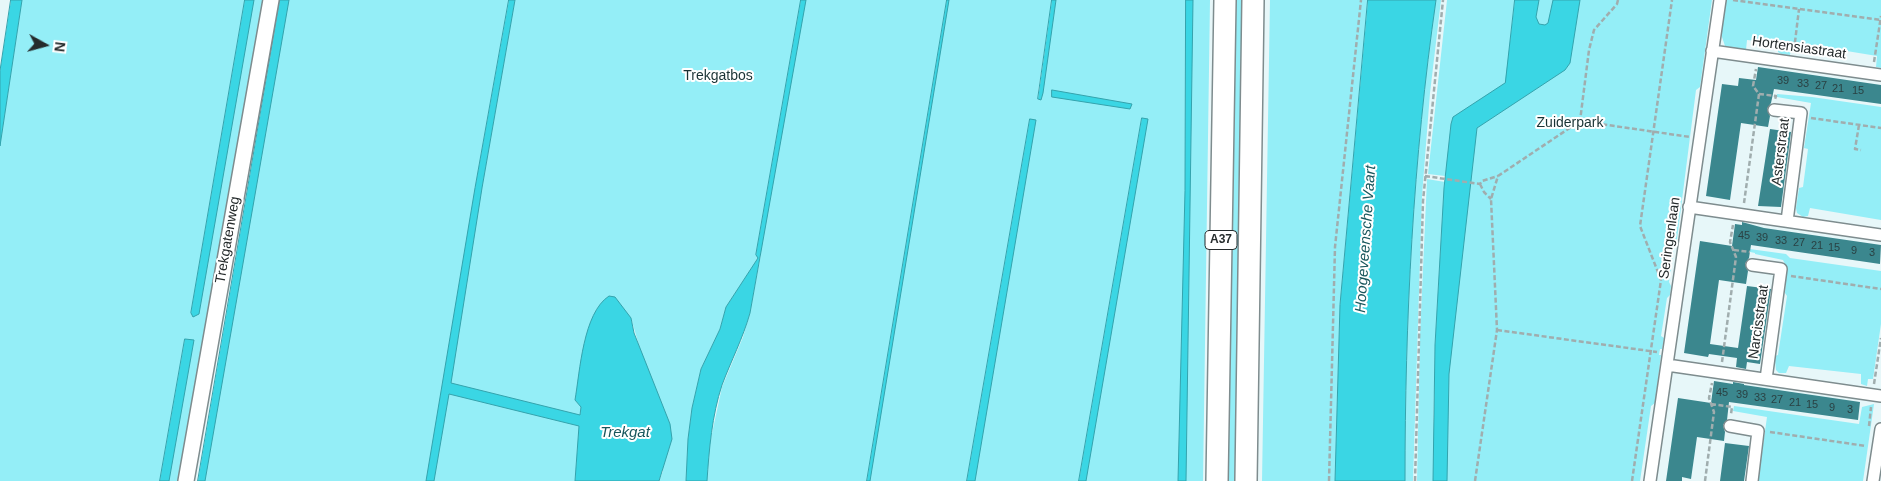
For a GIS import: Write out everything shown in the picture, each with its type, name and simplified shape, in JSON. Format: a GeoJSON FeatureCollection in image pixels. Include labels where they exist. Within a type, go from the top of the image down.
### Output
{"type":"FeatureCollection","features":[{"type":"Feature","properties":{"kind":"highway","name":"A37"},"geometry":{"type":"LineString","coordinates":[[1217,481],[1225,0]]}},
{"type":"Feature","properties":{"kind":"highway","name":"A37"},"geometry":{"type":"LineString","coordinates":[[1246,481],[1253,0]]}},
{"type":"Feature","properties":{"kind":"street","name":"Trekgatenweg"},"geometry":{"type":"LineString","coordinates":[[186,481],[271,0]]}},
{"type":"Feature","properties":{"kind":"street","name":"Seringenlaan"},"geometry":{"type":"LineString","coordinates":[[1650,481],[1720,0]]}},
{"type":"Feature","properties":{"kind":"street","name":"Hortensiastraat"},"geometry":{"type":"LineString","coordinates":[[1712,51],[1877,74]]}},
{"type":"Feature","properties":{"kind":"street","name":"Asterstraat"},"geometry":{"type":"LineString","coordinates":[[1774,110],[1802,113],[1787,221]]}},
{"type":"Feature","properties":{"kind":"street"},"geometry":{"type":"LineString","coordinates":[[1689,207],[1881,235]]}},
{"type":"Feature","properties":{"kind":"street","name":"Narcisstraat"},"geometry":{"type":"LineString","coordinates":[[1752,265],[1782,269],[1766,379]]}},
{"type":"Feature","properties":{"kind":"street","name":"Narcisstraat"},"geometry":{"type":"LineString","coordinates":[[1668,359],[1717,372],[1877,395]]}},
{"type":"Feature","properties":{"kind":"street"},"geometry":{"type":"LineString","coordinates":[[1730,426],[1758,431],[1752,481]]}},
{"type":"Feature","properties":{"kind":"street"},"geometry":{"type":"LineString","coordinates":[[1873,481],[1881,429]]}},
{"type":"Feature","properties":{"kind":"path"},"geometry":{"type":"LineString","coordinates":[[1329,481],[1335,247],[1361,0]]}},
{"type":"Feature","properties":{"kind":"path"},"geometry":{"type":"LineString","coordinates":[[1415,481],[1425,176],[1443,0]]}},
{"type":"Feature","properties":{"kind":"path"},"geometry":{"type":"LineString","coordinates":[[1580,121],[1589,50],[1594,30],[1617,4],[1618,0]]}},
{"type":"Feature","properties":{"kind":"path"},"geometry":{"type":"LineString","coordinates":[[1632,481],[1661,280],[1640,226],[1672,0]]}},
{"type":"Feature","properties":{"kind":"path"},"geometry":{"type":"LineString","coordinates":[[1733,0],[1881,20]]}},
{"type":"Feature","properties":{"kind":"path"},"geometry":{"type":"LineString","coordinates":[[1792,63],[1799,9]]}},
{"type":"Feature","properties":{"kind":"path"},"geometry":{"type":"LineString","coordinates":[[1877,74],[1881,16]]}},
{"type":"Feature","properties":{"kind":"path"},"geometry":{"type":"LineString","coordinates":[[1704,481],[1714,412],[1709,398],[1717,372],[1736,257],[1730,242],[1739,214],[1759,94],[1753,86],[1757,58]]}},
{"type":"Feature","properties":{"kind":"path"},"geometry":{"type":"LineString","coordinates":[[1801,117],[1881,128]]}},
{"type":"Feature","properties":{"kind":"path"},"geometry":{"type":"LineString","coordinates":[[1425,176],[1480,184],[1482,181],[1498,176],[1580,121],[1700,138]]}},
{"type":"Feature","properties":{"kind":"path"},"geometry":{"type":"LineString","coordinates":[[1859,125],[1856,149],[1860,150]]}},
{"type":"Feature","properties":{"kind":"path"},"geometry":{"type":"LineString","coordinates":[[1475,481],[1497,330],[1491,199],[1498,176]]}},
{"type":"Feature","properties":{"kind":"path"},"geometry":{"type":"LineString","coordinates":[[1480,184],[1484,192],[1491,199]]}},
{"type":"Feature","properties":{"kind":"path"},"geometry":{"type":"LineString","coordinates":[[1781,274],[1881,288]]}},
{"type":"Feature","properties":{"kind":"path"},"geometry":{"type":"LineString","coordinates":[[1497,330],[1651,351],[1668,359]]}},
{"type":"Feature","properties":{"kind":"path"},"geometry":{"type":"LineString","coordinates":[[1868,429],[1877,395],[1881,338]]}},
{"type":"Feature","properties":{"kind":"path"},"geometry":{"type":"LineString","coordinates":[[1711,404],[1732,407],[1730,426]]}},
{"type":"Feature","properties":{"kind":"path"},"geometry":{"type":"LineString","coordinates":[[1758,431],[1866,446]]}},
{"type":"Feature","properties":{"kind":"path"},"geometry":{"type":"LineString","coordinates":[[1865,455],[1867,438]]}},
{"type":"Feature","properties":{"kind":"green space"},"geometry":{"type":"Polygon","coordinates":[[[22,0],[266,0],[182,481],[0,481],[0,146],[22,0]]]}},
{"type":"Feature","properties":{"kind":"green space","name":"Trekgatbos"},"geometry":{"type":"Polygon","coordinates":[[[286,0],[509,0],[475,188],[482,188],[515,0],[1052,0],[1038,92],[1038,99],[1041,100],[1056,0],[1210,0],[1203,481],[707,481],[709,447],[722,387],[743,337],[750,313],[761,254],[726,307],[720,329],[701,369],[692,408],[686,481],[659,481],[663,471],[640,349],[631,318],[599,306],[585,339],[575,400],[581,407],[575,481],[202,481],[286,0]]]}},
{"type":"Feature","properties":{"kind":"green space"},"geometry":{"type":"Polygon","coordinates":[[[1234,0],[1246,0],[1238,481],[1227,481],[1234,0]]]}},
{"type":"Feature","properties":{"kind":"green space"},"geometry":{"type":"Polygon","coordinates":[[[1270,0],[1368,0],[1340,305],[1335,481],[1262,481],[1270,0]]]}},
{"type":"Feature","properties":{"kind":"green space"},"geometry":{"type":"Polygon","coordinates":[[[1436,0],[1441,0],[1430,93],[1422,196],[1413,481],[1405,481],[1405,421],[1412,240],[1421,120],[1436,0]]]}},
{"type":"Feature","properties":{"kind":"green space","name":"Zuiderpark"},"geometry":{"type":"Polygon","coordinates":[[[1447,0],[1712,0],[1700,87],[1696,90],[1676,247],[1674,249],[1669,282],[1671,286],[1670,295],[1667,298],[1661,336],[1664,338],[1659,355],[1661,355],[1655,403],[1651,406],[1640,481],[1417,481],[1420,336],[1427,179],[1445,182],[1435,345],[1433,438],[1446,169],[1445,176],[1428,174],[1447,0]]]}},
{"type":"Feature","properties":{"kind":"green space"},"geometry":{"type":"Polygon","coordinates":[[[1725,0],[1881,0],[1881,68],[1876,67],[1877,56],[1792,42],[1790,55],[1778,52],[1778,43],[1747,40],[1746,50],[1725,46],[1720,31],[1725,0]]]}},
{"type":"Feature","properties":{"kind":"green space"},"geometry":{"type":"Polygon","coordinates":[[[1777,94],[1881,107],[1881,220],[1810,208],[1808,216],[1803,217],[1797,213],[1799,188],[1803,187],[1808,149],[1804,148],[1811,103],[1777,97],[1777,94]]]}},
{"type":"Feature","properties":{"kind":"green space"},"geometry":{"type":"Polygon","coordinates":[[[1735,247],[1786,254],[1790,258],[1881,271],[1881,324],[1873,379],[1868,379],[1867,386],[1861,384],[1861,374],[1789,366],[1786,373],[1779,373],[1776,370],[1775,360],[1773,359],[1778,355],[1787,296],[1785,293],[1787,268],[1783,260],[1736,249],[1735,247]]]}},
{"type":"Feature","properties":{"kind":"green space"},"geometry":{"type":"Polygon","coordinates":[[[1874,404],[1863,481],[1758,481],[1767,417],[1733,411],[1734,406],[1859,424],[1862,407],[1874,404]]]}},
{"type":"Feature","properties":{"kind":"water"},"geometry":{"type":"Polygon","coordinates":[[[11,0],[22,0],[0,146],[0,71],[11,0]]]}},
{"type":"Feature","properties":{"kind":"water"},"geometry":{"type":"Polygon","coordinates":[[[245,0],[254,0],[199,314],[193,317],[191,313],[245,0]]]}},
{"type":"Feature","properties":{"kind":"water"},"geometry":{"type":"Polygon","coordinates":[[[280,0],[289,0],[205,481],[198,481],[280,0]]]}},
{"type":"Feature","properties":{"kind":"water","name":"Trekgat"},"geometry":{"type":"Polygon","coordinates":[[[509,0],[515,0],[482,188],[451,383],[580,415],[581,407],[575,400],[588,329],[593,315],[600,304],[609,296],[615,297],[631,318],[634,333],[670,424],[672,439],[659,481],[575,481],[579,426],[449,394],[434,481],[426,481],[475,188],[509,0]]]}},
{"type":"Feature","properties":{"kind":"water"},"geometry":{"type":"Polygon","coordinates":[[[801,0],[806,0],[750,313],[719,396],[712,433],[707,481],[686,481],[692,408],[701,369],[720,329],[726,307],[758,258],[756,255],[801,0]]]}},
{"type":"Feature","properties":{"kind":"water"},"geometry":{"type":"Polygon","coordinates":[[[947,0],[949,0],[870,481],[867,481],[947,0]]]}},
{"type":"Feature","properties":{"kind":"water"},"geometry":{"type":"Polygon","coordinates":[[[1052,0],[1056,0],[1041,100],[1038,99],[1052,0]]]}},
{"type":"Feature","properties":{"kind":"water"},"geometry":{"type":"Polygon","coordinates":[[[1186,0],[1193,0],[1186,481],[1178,481],[1185,191],[1186,0]]]}},
{"type":"Feature","properties":{"kind":"water","name":"Hoogeveensche Vaart"},"geometry":{"type":"Polygon","coordinates":[[[1368,0],[1436,0],[1421,120],[1412,240],[1405,421],[1405,481],[1335,481],[1340,305],[1368,0]]]}},
{"type":"Feature","properties":{"kind":"water"},"geometry":{"type":"Polygon","coordinates":[[[1515,0],[1539,0],[1536,17],[1539,24],[1545,25],[1548,23],[1553,0],[1580,0],[1570,63],[1565,70],[1477,128],[1449,374],[1447,481],[1433,481],[1435,345],[1444,188],[1451,124],[1453,117],[1505,83],[1515,0]]]}},
{"type":"Feature","properties":{"kind":"water"},"geometry":{"type":"Polygon","coordinates":[[[1052,90],[1132,104],[1130,109],[1052,97],[1052,90]]]}},
{"type":"Feature","properties":{"kind":"water"},"geometry":{"type":"Polygon","coordinates":[[[1142,118],[1148,119],[1086,481],[1079,481],[1142,118]]]}},
{"type":"Feature","properties":{"kind":"water"},"geometry":{"type":"Polygon","coordinates":[[[1030,119],[1036,120],[975,481],[967,481],[1030,119]]]}},
{"type":"Feature","properties":{"kind":"water"},"geometry":{"type":"Polygon","coordinates":[[[185,339],[194,340],[169,481],[160,481],[185,339]]]}},
{"type":"Feature","properties":{"kind":"building"},"geometry":{"type":"Polygon","coordinates":[[[1758,67],[1881,85],[1881,104],[1774,89],[1771,103],[1767,109],[1770,116],[1768,127],[1741,123],[1730,200],[1706,196],[1722,84],[1738,86],[1739,78],[1756,80],[1758,67]]]}},
{"type":"Feature","properties":{"kind":"building"},"geometry":{"type":"Polygon","coordinates":[[[1770,129],[1791,132],[1781,207],[1758,206],[1770,129]]]}},
{"type":"Feature","properties":{"kind":"building"},"geometry":{"type":"Polygon","coordinates":[[[1742,222],[1764,228],[1881,245],[1880,264],[1751,245],[1749,258],[1745,264],[1748,271],[1746,284],[1719,280],[1710,344],[1738,348],[1747,286],[1771,289],[1760,364],[1747,362],[1746,369],[1736,367],[1737,358],[1709,354],[1708,357],[1684,353],[1700,241],[1732,246],[1735,224],[1742,225],[1742,222]]]}},
{"type":"Feature","properties":{"kind":"building"},"geometry":{"type":"Polygon","coordinates":[[[1714,381],[1733,384],[1733,382],[1860,402],[1858,420],[1729,402],[1727,420],[1723,425],[1725,432],[1724,441],[1697,437],[1691,479],[1682,477],[1682,481],[1666,481],[1678,398],[1711,403],[1714,381]]]}},
{"type":"Feature","properties":{"kind":"building"},"geometry":{"type":"Polygon","coordinates":[[[1725,443],[1749,446],[1744,481],[1720,481],[1725,443]]]}}]}
